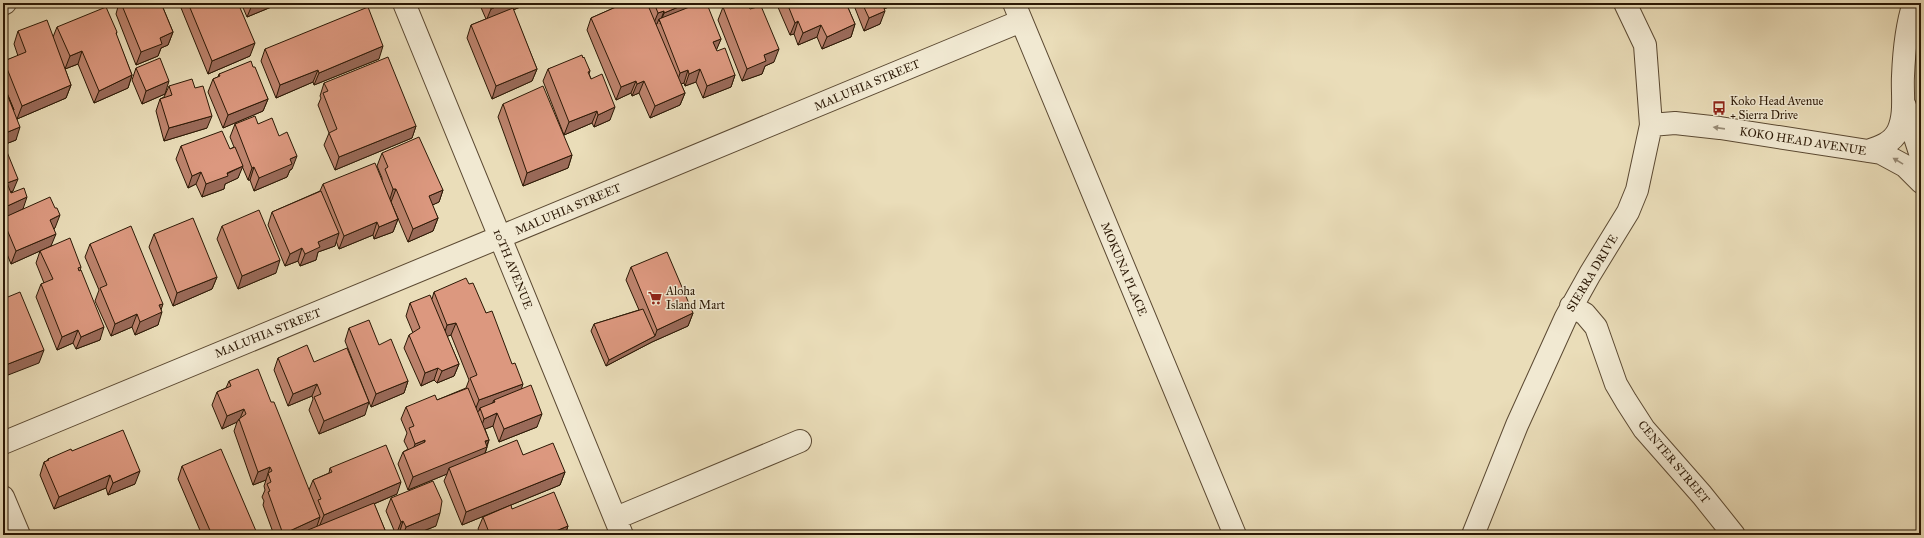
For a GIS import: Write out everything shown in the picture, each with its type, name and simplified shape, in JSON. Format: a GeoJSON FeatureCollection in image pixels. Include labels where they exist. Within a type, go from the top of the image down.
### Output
{"type":"FeatureCollection","features":[{"type":"Feature","properties":{"kind":"street","name":"10TH AVENUE"},"geometry":{"type":"LineString","coordinates":[[404,3],[619,527]]}},
{"type":"Feature","properties":{"kind":"street","name":"SIERRA DRIVE"},"geometry":{"type":"LineString","coordinates":[[1473,535],[1517,425],[1571,306],[1628,212],[1637,190],[1651,124],[1645,45],[1625,3]]}},
{"type":"Feature","properties":{"kind":"street"},"geometry":{"type":"LineString","coordinates":[[1868,151],[1885,145],[1892,139],[1897,132],[1902,117],[1904,49],[1909,19],[1914,3]]}},
{"type":"Feature","properties":{"kind":"street","name":"MALUHIA STREET"},"geometry":{"type":"LineString","coordinates":[[3,443],[500,238],[1018,12]]}},
{"type":"Feature","properties":{"kind":"street","name":"MOKUNA PLACE"},"geometry":{"type":"LineString","coordinates":[[1018,12],[1235,535]]}},
{"type":"Feature","properties":{"kind":"street"},"geometry":{"type":"LineString","coordinates":[[1903,97],[1921,156]]}},
{"type":"Feature","properties":{"kind":"street","name":"KOKO HEAD AVENUE"},"geometry":{"type":"LineString","coordinates":[[1651,124],[1675,123],[1720,128],[1881,153],[1896,160],[1914,173],[1921,182]]}},
{"type":"Feature","properties":{"kind":"street","name":"CENTER STREET"},"geometry":{"type":"LineString","coordinates":[[1571,306],[1585,314],[1596,327],[1616,384],[1635,417],[1661,450],[1702,495],[1734,535]]}},
{"type":"Feature","properties":{"kind":"street"},"geometry":{"type":"LineString","coordinates":[[619,527],[800,441]]}},
{"type":"Feature","properties":{"kind":"street"},"geometry":{"type":"LineString","coordinates":[[3,497],[19,535]]}},
{"type":"Feature","properties":{"kind":"building"},"geometry":{"type":"Polygon","coordinates":[[[121,3],[161,3],[173,32],[160,38],[162,44],[141,52],[121,3]]]}},
{"type":"Feature","properties":{"kind":"building"},"geometry":{"type":"Polygon","coordinates":[[[188,3],[238,3],[255,43],[212,61],[188,3]]]}},
{"type":"Feature","properties":{"kind":"building"},"geometry":{"type":"Polygon","coordinates":[[[489,3],[505,3],[491,9],[489,3]]]}},
{"type":"Feature","properties":{"kind":"building"},"geometry":{"type":"Polygon","coordinates":[[[625,3],[647,3],[685,93],[655,106],[644,81],[637,84],[636,81],[621,87],[591,18],[625,3]]]}},
{"type":"Feature","properties":{"kind":"building"},"geometry":{"type":"Polygon","coordinates":[[[654,3],[688,3],[664,13],[664,11],[658,13],[654,3]]]}},
{"type":"Feature","properties":{"kind":"building"},"geometry":{"type":"Polygon","coordinates":[[[733,3],[747,3],[750,9],[761,6],[779,49],[764,55],[766,61],[747,69],[723,7],[733,3]]]}},
{"type":"Feature","properties":{"kind":"building"},"geometry":{"type":"Polygon","coordinates":[[[787,3],[846,3],[855,24],[827,37],[821,25],[803,33],[798,21],[795,23],[787,3]]]}},
{"type":"Feature","properties":{"kind":"building"},"geometry":{"type":"Polygon","coordinates":[[[862,3],[882,3],[885,11],[869,18],[862,3]]]}},
{"type":"Feature","properties":{"kind":"building"},"geometry":{"type":"Polygon","coordinates":[[[697,4],[698,7],[707,4],[721,39],[713,42],[717,51],[725,48],[735,75],[707,86],[700,69],[689,74],[688,70],[680,73],[659,19],[697,4]]]}},
{"type":"Feature","properties":{"kind":"building"},"geometry":{"type":"Polygon","coordinates":[[[106,7],[117,32],[116,33],[132,75],[99,91],[82,51],[70,56],[57,27],[106,7]]]}},
{"type":"Feature","properties":{"kind":"building"},"geometry":{"type":"Polygon","coordinates":[[[368,7],[383,46],[319,73],[318,70],[280,85],[265,49],[368,7]]]}},
{"type":"Feature","properties":{"kind":"building"},"geometry":{"type":"Polygon","coordinates":[[[513,8],[537,69],[496,86],[471,25],[513,8]]]}},
{"type":"Feature","properties":{"kind":"building"},"geometry":{"type":"Polygon","coordinates":[[[47,20],[71,85],[22,106],[4,61],[26,52],[18,31],[47,20]]]}},
{"type":"Feature","properties":{"kind":"building"},"geometry":{"type":"Polygon","coordinates":[[[582,55],[590,71],[588,72],[591,79],[602,74],[615,107],[598,115],[597,111],[569,122],[548,69],[582,55]]]}},
{"type":"Feature","properties":{"kind":"building"},"geometry":{"type":"Polygon","coordinates":[[[388,57],[416,126],[339,157],[329,133],[337,129],[323,93],[328,91],[324,83],[388,57]]]}},
{"type":"Feature","properties":{"kind":"building"},"geometry":{"type":"Polygon","coordinates":[[[160,58],[169,81],[146,91],[136,68],[160,58]]]}},
{"type":"Feature","properties":{"kind":"building"},"geometry":{"type":"Polygon","coordinates":[[[251,61],[253,67],[255,67],[268,99],[228,115],[213,79],[220,76],[219,74],[251,61]]]}},
{"type":"Feature","properties":{"kind":"building"},"geometry":{"type":"Polygon","coordinates":[[[192,79],[195,88],[203,86],[212,116],[169,128],[160,99],[172,95],[169,86],[192,79]]]}},
{"type":"Feature","properties":{"kind":"building"},"geometry":{"type":"Polygon","coordinates":[[[3,84],[20,127],[3,134],[3,84]]]}},
{"type":"Feature","properties":{"kind":"building"},"geometry":{"type":"Polygon","coordinates":[[[543,86],[572,155],[527,173],[503,104],[543,86]]]}},
{"type":"Feature","properties":{"kind":"building"},"geometry":{"type":"Polygon","coordinates":[[[255,116],[258,124],[272,118],[279,136],[287,132],[297,156],[290,159],[292,164],[259,178],[254,167],[252,168],[235,124],[255,116]]]}},
{"type":"Feature","properties":{"kind":"building"},"geometry":{"type":"Polygon","coordinates":[[[222,131],[230,149],[235,147],[243,166],[227,173],[228,176],[206,184],[201,172],[192,176],[181,146],[222,131]]]}},
{"type":"Feature","properties":{"kind":"building"},"geometry":{"type":"Polygon","coordinates":[[[419,137],[443,190],[429,196],[438,218],[413,229],[396,189],[393,189],[385,169],[388,167],[382,153],[419,137]]]}},
{"type":"Feature","properties":{"kind":"building"},"geometry":{"type":"Polygon","coordinates":[[[5,147],[18,179],[7,183],[11,193],[24,188],[27,197],[3,208],[3,148],[5,147]]]}},
{"type":"Feature","properties":{"kind":"building"},"geometry":{"type":"Polygon","coordinates":[[[375,163],[398,219],[379,227],[377,222],[344,236],[323,184],[375,163]]]}},
{"type":"Feature","properties":{"kind":"building"},"geometry":{"type":"Polygon","coordinates":[[[321,191],[339,233],[318,242],[320,247],[305,254],[302,248],[290,254],[272,212],[321,191]]]}},
{"type":"Feature","properties":{"kind":"building"},"geometry":{"type":"Polygon","coordinates":[[[50,197],[60,215],[50,220],[56,234],[16,251],[3,218],[50,197]]]}},
{"type":"Feature","properties":{"kind":"building"},"geometry":{"type":"Polygon","coordinates":[[[259,210],[280,260],[242,276],[222,226],[259,210]]]}},
{"type":"Feature","properties":{"kind":"building"},"geometry":{"type":"Polygon","coordinates":[[[193,218],[217,277],[177,293],[154,234],[193,218]]]}},
{"type":"Feature","properties":{"kind":"building"},"geometry":{"type":"Polygon","coordinates":[[[131,226],[163,304],[159,305],[162,312],[140,322],[137,314],[115,324],[100,288],[107,285],[90,244],[131,226]]]}},
{"type":"Feature","properties":{"kind":"building"},"geometry":{"type":"Polygon","coordinates":[[[70,238],[81,267],[78,268],[79,271],[81,270],[104,327],[81,337],[78,330],[62,337],[41,284],[53,279],[40,251],[70,238]]]}},
{"type":"Feature","properties":{"kind":"building","name":"Aloha Island Mart"},"geometry":{"type":"Polygon","coordinates":[[[667,252],[693,313],[657,330],[631,267],[667,252]]]}},
{"type":"Feature","properties":{"kind":"building"},"geometry":{"type":"Polygon","coordinates":[[[466,278],[469,284],[473,283],[486,313],[492,311],[512,364],[515,363],[523,384],[479,400],[470,378],[477,375],[456,323],[447,325],[434,292],[466,278]]]}},
{"type":"Feature","properties":{"kind":"building"},"geometry":{"type":"Polygon","coordinates":[[[20,292],[44,350],[3,366],[3,299],[20,292]]]}},
{"type":"Feature","properties":{"kind":"building"},"geometry":{"type":"Polygon","coordinates":[[[430,295],[459,364],[442,371],[438,368],[425,373],[409,335],[420,328],[410,303],[430,295]]]}},
{"type":"Feature","properties":{"kind":"building","name":"Aloha Island Mart"},"geometry":{"type":"Polygon","coordinates":[[[643,309],[655,336],[609,360],[594,324],[643,309]]]}},
{"type":"Feature","properties":{"kind":"building"},"geometry":{"type":"Polygon","coordinates":[[[369,320],[379,345],[391,339],[408,381],[376,394],[349,328],[369,320]]]}},
{"type":"Feature","properties":{"kind":"building"},"geometry":{"type":"Polygon","coordinates":[[[307,345],[314,362],[347,348],[369,402],[324,421],[314,397],[321,394],[317,384],[293,394],[278,358],[307,345]]]}},
{"type":"Feature","properties":{"kind":"building"},"geometry":{"type":"Polygon","coordinates":[[[258,369],[271,402],[274,402],[320,517],[283,534],[268,492],[270,491],[267,484],[271,482],[268,473],[272,471],[270,467],[258,472],[239,419],[246,414],[244,409],[227,416],[217,392],[231,386],[229,381],[258,369]]]}},
{"type":"Feature","properties":{"kind":"building"},"geometry":{"type":"Polygon","coordinates":[[[531,385],[542,414],[504,429],[497,413],[484,419],[480,408],[495,402],[494,400],[531,385]]]}},
{"type":"Feature","properties":{"kind":"building"},"geometry":{"type":"Polygon","coordinates":[[[468,388],[489,440],[485,441],[487,447],[413,477],[403,452],[425,442],[425,440],[415,444],[409,428],[414,426],[406,407],[435,395],[437,400],[468,388]]]}},
{"type":"Feature","properties":{"kind":"building"},"geometry":{"type":"Polygon","coordinates":[[[123,430],[140,471],[113,483],[110,475],[59,497],[44,462],[71,449],[72,451],[123,430]]]}},
{"type":"Feature","properties":{"kind":"building"},"geometry":{"type":"Polygon","coordinates":[[[517,440],[523,455],[553,443],[565,472],[466,512],[449,468],[517,440]]]}},
{"type":"Feature","properties":{"kind":"building"},"geometry":{"type":"Polygon","coordinates":[[[386,445],[401,482],[324,515],[318,500],[321,499],[313,480],[332,472],[330,468],[386,445]]]}},
{"type":"Feature","properties":{"kind":"building"},"geometry":{"type":"Polygon","coordinates":[[[221,449],[256,531],[251,533],[251,535],[212,535],[182,466],[221,449]]]}},
{"type":"Feature","properties":{"kind":"building"},"geometry":{"type":"Polygon","coordinates":[[[433,481],[442,501],[440,513],[406,527],[403,521],[401,522],[391,498],[433,481]]]}},
{"type":"Feature","properties":{"kind":"building"},"geometry":{"type":"Polygon","coordinates":[[[554,492],[568,526],[546,535],[490,535],[483,517],[511,505],[512,509],[554,492]]]}},
{"type":"Feature","properties":{"kind":"building"},"geometry":{"type":"Polygon","coordinates":[[[374,503],[387,535],[310,535],[308,530],[374,503]]]}},
{"type":"Feature","properties":{"kind":"building"},"geometry":{"type":"Polygon","coordinates":[[[432,531],[434,535],[421,535],[432,531]]]}},
{"type":"Feature","properties":{"kind":"building"},"geometry":{"type":"Polygon","coordinates":[[[582,532],[584,535],[576,535],[582,532]]]}},
{"type":"Feature","properties":{"kind":"place","name":"Koko Head Avenue + Sierra Drive"},"geometry":{"type":"Point","coordinates":[1719,108]}},
{"type":"Feature","properties":{"kind":"place","name":"Aloha Island Mart"},"geometry":{"type":"Point","coordinates":[655,298]}}]}
